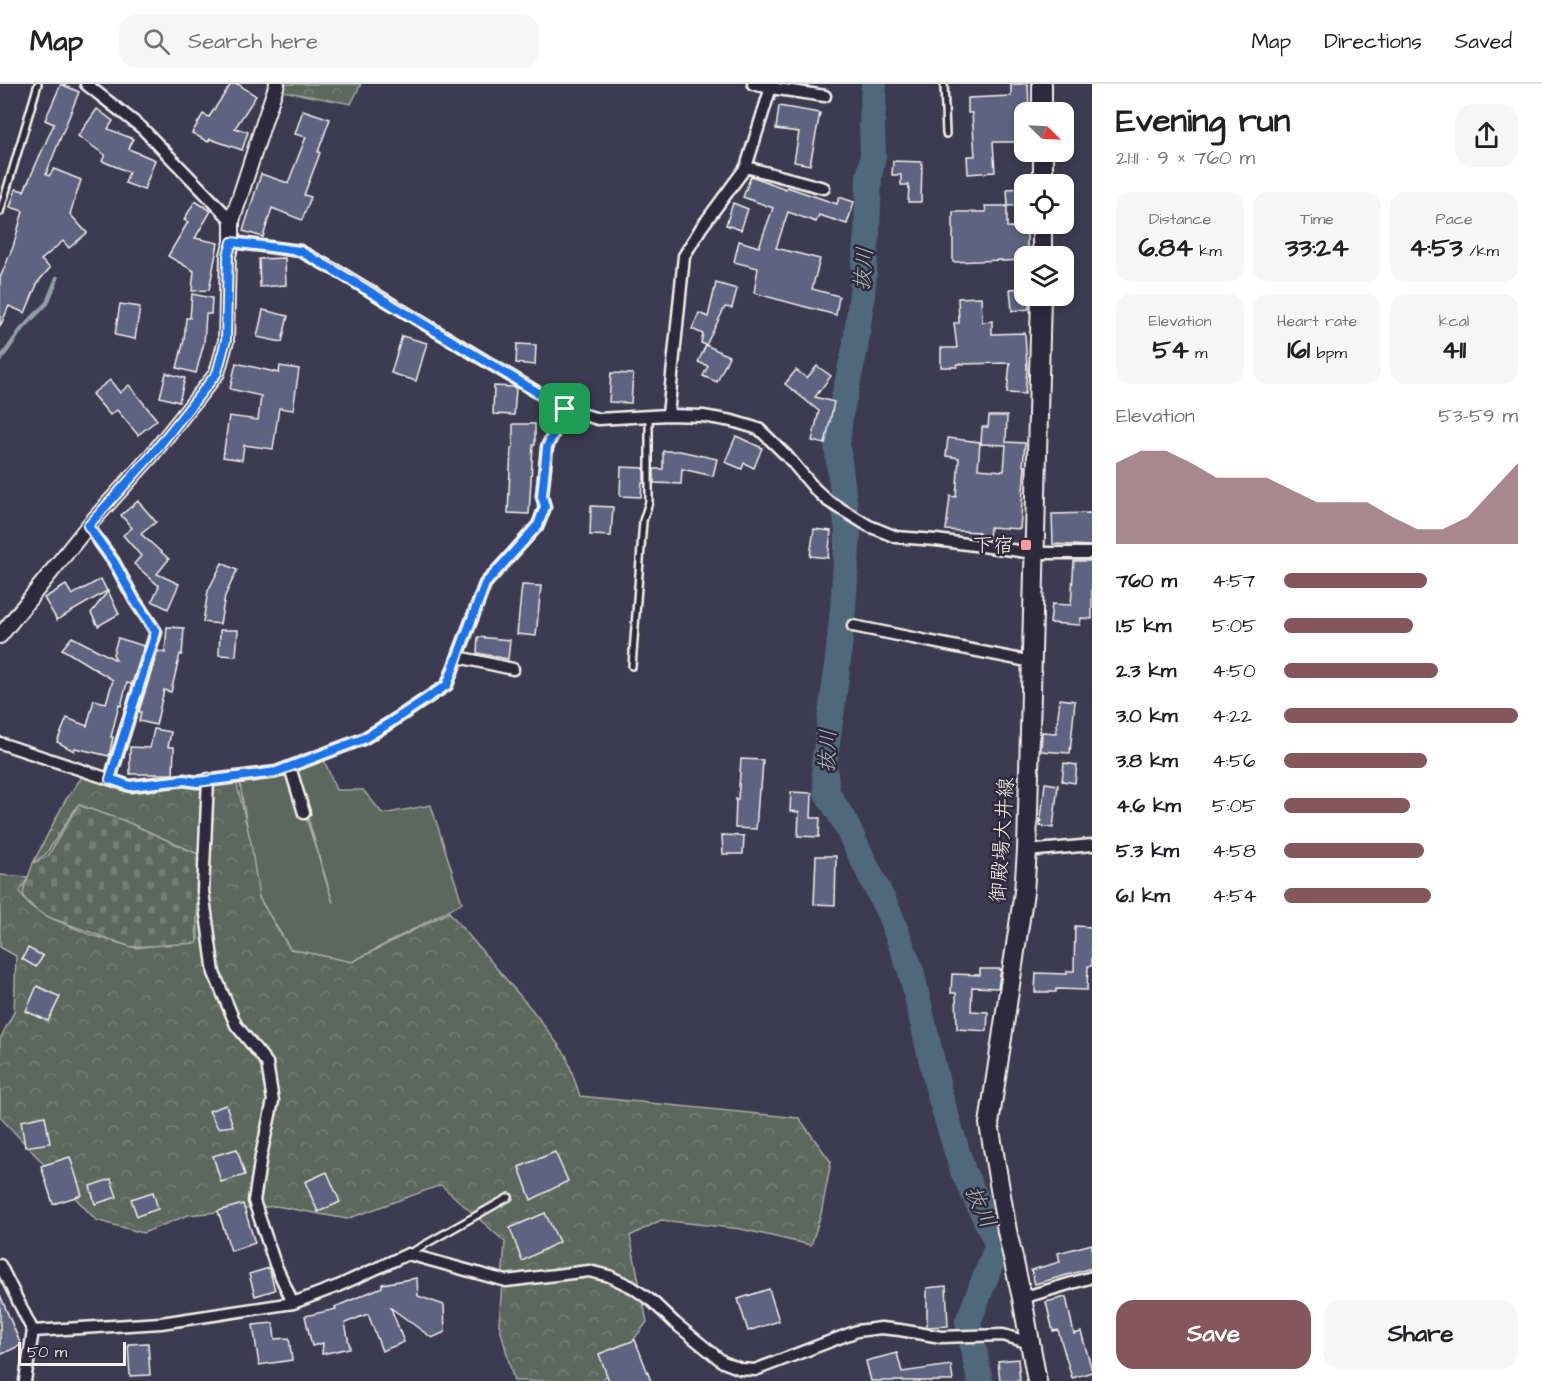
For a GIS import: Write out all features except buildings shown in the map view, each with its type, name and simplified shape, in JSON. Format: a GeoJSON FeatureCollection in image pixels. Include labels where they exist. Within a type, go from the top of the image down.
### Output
{"type":"FeatureCollection","features":[{"type":"Feature","properties":{"kind":"main road"},"geometry":{"type":"LineString","coordinates":[[1042,84],[1042,102]]}},
{"type":"Feature","properties":{"kind":"main road","name":"御殿場大井線"},"geometry":{"type":"LineString","coordinates":[[1036,1381],[989,1124],[1024,892],[1027,851],[1041,306]]}},
{"type":"Feature","properties":{"kind":"street"},"geometry":{"type":"LineString","coordinates":[[86,84],[142,128],[232,221]]}},
{"type":"Feature","properties":{"kind":"street"},"geometry":{"type":"LineString","coordinates":[[0,636],[88,526],[151,456],[217,373],[226,340],[228,255],[232,242],[232,221],[277,84]]}},
{"type":"Feature","properties":{"kind":"street"},"geometry":{"type":"LineString","coordinates":[[753,84],[825,96]]}},
{"type":"Feature","properties":{"kind":"street"},"geometry":{"type":"LineString","coordinates":[[668,415],[684,256],[701,228],[746,167],[772,86]]}},
{"type":"Feature","properties":{"kind":"street"},"geometry":{"type":"LineString","coordinates":[[746,167],[824,188]]}},
{"type":"Feature","properties":{"kind":"street"},"geometry":{"type":"LineString","coordinates":[[232,242],[300,251],[349,278],[565,409],[598,420],[668,415],[703,416],[759,429],[787,456],[814,489],[828,501],[869,526],[896,537],[1034,553],[1092,553]]}},
{"type":"Feature","properties":{"kind":"street"},"geometry":{"type":"LineString","coordinates":[[0,743],[130,786],[184,780],[197,782],[276,772],[363,739],[447,685],[485,584],[538,525],[545,507],[542,496],[547,447],[565,409]]}},
{"type":"Feature","properties":{"kind":"street"},"geometry":{"type":"LineString","coordinates":[[88,526],[114,562],[134,599],[156,632],[110,779]]}},
{"type":"Feature","properties":{"kind":"street"},"geometry":{"type":"LineString","coordinates":[[853,626],[1032,662]]}},
{"type":"Feature","properties":{"kind":"street"},"geometry":{"type":"LineString","coordinates":[[458,657],[513,669]]}},
{"type":"Feature","properties":{"kind":"street"},"geometry":{"type":"LineString","coordinates":[[290,766],[304,813]]}},
{"type":"Feature","properties":{"kind":"street"},"geometry":{"type":"LineString","coordinates":[[208,779],[203,891],[214,973],[236,1024],[267,1063],[273,1101],[254,1200],[275,1264],[293,1303]]}},
{"type":"Feature","properties":{"kind":"street"},"geometry":{"type":"LineString","coordinates":[[1027,851],[1092,845]]}},
{"type":"Feature","properties":{"kind":"street"},"geometry":{"type":"LineString","coordinates":[[33,1331],[161,1323],[293,1303],[338,1286],[408,1254],[506,1281],[589,1271],[609,1276],[632,1287],[653,1302],[723,1362],[741,1369],[755,1370],[856,1331],[881,1328],[941,1337],[1003,1335],[1030,1342]]}},
{"type":"Feature","properties":{"kind":"street"},"geometry":{"type":"LineString","coordinates":[[0,1265],[33,1331],[25,1381]]}},
{"type":"Feature","properties":{"kind":"street"},"geometry":{"type":"LineString","coordinates":[[1022,1298],[1092,1277]]}},
{"type":"Feature","properties":{"kind":"lane"},"geometry":{"type":"LineString","coordinates":[[0,212],[38,84]]}},
{"type":"Feature","properties":{"kind":"lane"},"geometry":{"type":"LineString","coordinates":[[944,84],[946,134]]}},
{"type":"Feature","properties":{"kind":"lane"},"geometry":{"type":"LineString","coordinates":[[632,666],[643,521],[649,502],[649,416]]}},
{"type":"Feature","properties":{"kind":"lane"},"geometry":{"type":"LineString","coordinates":[[408,1254],[508,1197]]}},
{"type":"Feature","properties":{"kind":"green space"},"geometry":{"type":"Polygon","coordinates":[[[285,84],[361,84],[351,104],[282,91],[285,84]]]}},
{"type":"Feature","properties":{"kind":"green space"},"geometry":{"type":"Polygon","coordinates":[[[323,757],[336,790],[363,790],[383,814],[431,805],[462,903],[352,962],[290,949],[259,898],[239,778],[290,767],[333,903],[293,767],[323,757]]]}},
{"type":"Feature","properties":{"kind":"green space"},"geometry":{"type":"Polygon","coordinates":[[[84,774],[136,787],[236,780],[251,843],[259,898],[290,949],[352,962],[449,912],[533,1011],[566,1055],[580,1096],[799,1118],[831,1162],[821,1214],[811,1245],[741,1229],[661,1220],[630,1236],[647,1322],[603,1380],[514,1381],[499,1324],[505,1242],[441,1185],[347,1219],[276,1206],[188,1215],[143,1233],[96,1220],[0,1117],[0,1039],[14,1012],[16,956],[0,947],[0,875],[28,877],[20,892],[30,906],[53,919],[91,935],[136,948],[198,939],[197,901],[202,856],[125,821],[78,805],[46,854],[33,863],[65,801],[84,774]]]}},
{"type":"Feature","properties":{"kind":"green space"},"geometry":{"type":"Polygon","coordinates":[[[78,805],[125,821],[202,856],[197,903],[197,943],[131,947],[51,918],[37,911],[25,899],[23,892],[33,863],[48,856],[78,805]]]}},
{"type":"Feature","properties":{"kind":"waterway","name":"抜川"},"geometry":{"type":"LineString","coordinates":[[874,84],[873,156],[869,177],[862,294],[855,349],[840,415],[837,445],[848,532],[836,678],[824,765],[827,793],[843,819],[889,913],[911,971],[940,1096],[963,1171],[998,1245],[968,1322],[980,1381]]}},
{"type":"Feature","properties":{"kind":"waterway"},"geometry":{"type":"LineString","coordinates":[[0,360],[21,330],[47,303],[57,278]]}},
{"type":"Feature","properties":{"kind":"place","name":"下宿"},"geometry":{"type":"Point","coordinates":[1026,545]}},
{"type":"Feature","properties":{"kind":"route"},"geometry":{"type":"LineString","coordinates":[[232,242],[300,251],[565,409],[547,447],[542,496],[545,507],[538,525],[485,584],[447,685],[363,739],[276,772],[197,782],[184,780],[130,786],[110,779],[156,632],[134,599],[114,562],[88,526],[151,456],[217,373],[226,340],[228,255],[232,242]]}}]}
